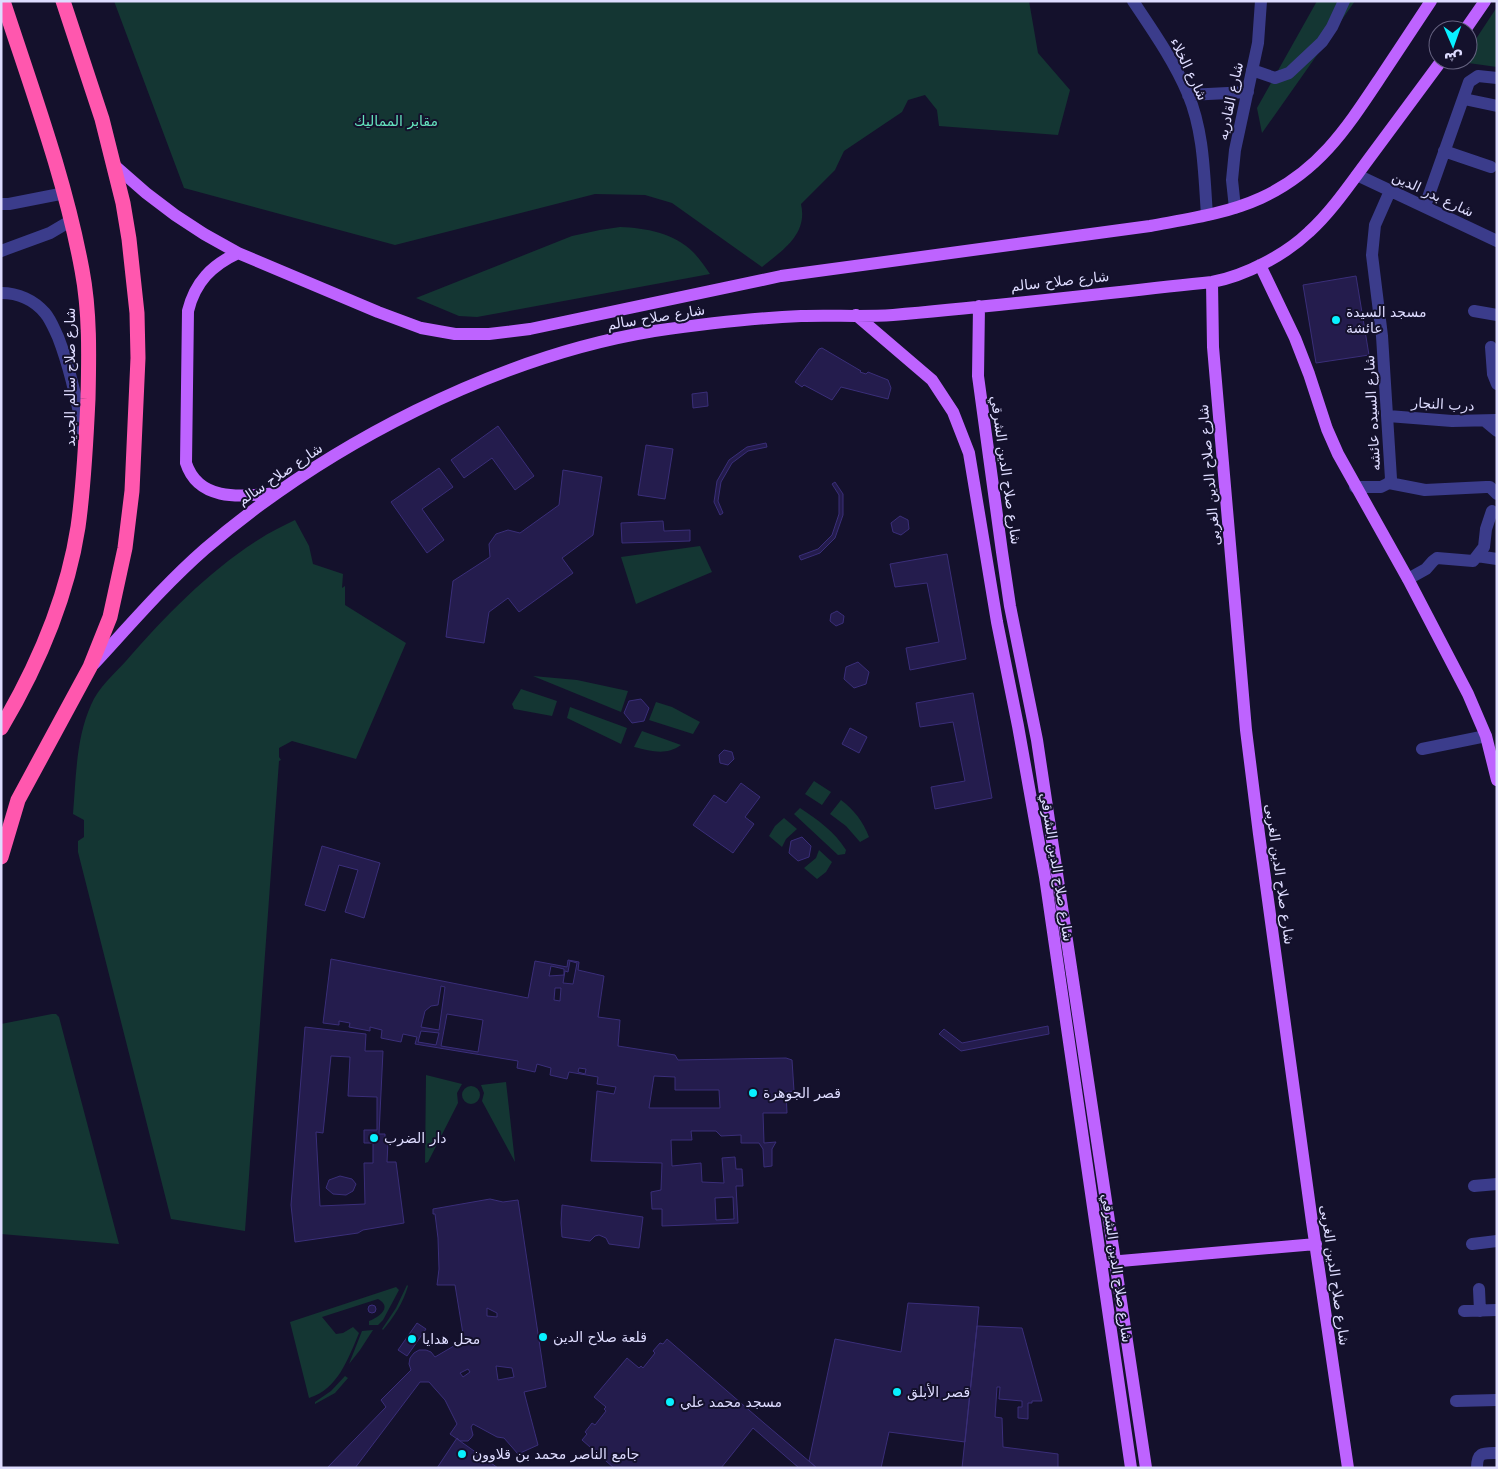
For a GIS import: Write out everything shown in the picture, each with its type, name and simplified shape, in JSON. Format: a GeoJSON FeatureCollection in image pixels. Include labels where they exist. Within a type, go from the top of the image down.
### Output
{"type":"FeatureCollection","features":[{"type":"Feature","properties":{"kind":"highway","name":"شارع صلاح سالم الجديد"},"geometry":{"type":"LineString","coordinates":[[3,1],[72,220],[83,272],[89,346],[86,454],[78,528],[58,603],[33,669],[4,724]]}},
{"type":"Feature","properties":{"kind":"highway"},"geometry":{"type":"LineString","coordinates":[[62,1],[102,119],[114,165],[129,239],[137,313],[137,408],[132,492],[125,548],[110,617],[90,668]]}},
{"type":"Feature","properties":{"kind":"highway","name":"شارع صلاح سالم"},"geometry":{"type":"LineString","coordinates":[[1,856],[18,800],[90,668]]}},
{"type":"Feature","properties":{"kind":"highway"},"geometry":{"type":"LineString","coordinates":[[1,819],[18,800]]}},
{"type":"Feature","properties":{"kind":"main road","name":"شارع صلاح سالم"},"geometry":{"type":"LineString","coordinates":[[114,165],[175,215],[238,253],[378,312],[422,328],[455,334],[489,334],[566,322],[781,276],[1150,226],[1235,208],[1261,198],[1289,182],[1327,150],[1347,128],[1431,1]]}},
{"type":"Feature","properties":{"kind":"main road"},"geometry":{"type":"LineString","coordinates":[[1472,20],[1485,1]]}},
{"type":"Feature","properties":{"kind":"main road","name":"شارع صلاح سالم"},"geometry":{"type":"LineString","coordinates":[[90,668],[160,591],[205,550],[278,492],[369,435],[400,419],[477,384],[568,350],[652,332],[694,326],[779,317],[886,316],[1212,282],[1230,279],[1248,272],[1292,246],[1309,233],[1356,175],[1435,70]]}},
{"type":"Feature","properties":{"kind":"main road"},"geometry":{"type":"LineString","coordinates":[[238,253],[216,264],[207,273],[194,291],[188,311],[186,463],[193,478],[212,491],[243,496],[278,492]]}},
{"type":"Feature","properties":{"kind":"main road","name":"شارع السيده عائشه"},"geometry":{"type":"LineString","coordinates":[[1260,265],[1309,374],[1332,442],[1355,487],[1408,579],[1468,694],[1493,748],[1497,780]]}},
{"type":"Feature","properties":{"kind":"main road","name":"شارع صلاح الدين الغربى"},"geometry":{"type":"LineString","coordinates":[[1212,282],[1212,347],[1246,730],[1348,1468]]}},
{"type":"Feature","properties":{"kind":"main road","name":"شارع صلاح الدين الشرقي"},"geometry":{"type":"LineString","coordinates":[[979,306],[978,376],[1002,552],[1010,606],[1037,740],[1146,1468]]}},
{"type":"Feature","properties":{"kind":"main road","name":"شارع صلاح الدين الشرقي"},"geometry":{"type":"LineString","coordinates":[[856,315],[932,380],[953,412],[968,452],[997,622],[1045,877],[1131,1468]]}},
{"type":"Feature","properties":{"kind":"main road"},"geometry":{"type":"LineString","coordinates":[[1101,1263],[1316,1244]]}},
{"type":"Feature","properties":{"kind":"street","name":"شارع الخلاء"},"geometry":{"type":"LineString","coordinates":[[1133,1],[1161,44],[1188,94],[1201,144],[1207,215]]}},
{"type":"Feature","properties":{"kind":"street","name":"شارع القادريه"},"geometry":{"type":"LineString","coordinates":[[1235,208],[1233,172],[1235,150],[1258,43],[1261,1]]}},
{"type":"Feature","properties":{"kind":"street"},"geometry":{"type":"LineString","coordinates":[[1252,70],[1275,78],[1289,73],[1322,42],[1332,27],[1344,1]]}},
{"type":"Feature","properties":{"kind":"street"},"geometry":{"type":"LineString","coordinates":[[1425,206],[1469,82],[1475,77],[1482,76],[1497,78]]}},
{"type":"Feature","properties":{"kind":"street"},"geometry":{"type":"LineString","coordinates":[[1188,94],[1248,92]]}},
{"type":"Feature","properties":{"kind":"street"},"geometry":{"type":"LineString","coordinates":[[1464,98],[1497,106]]}},
{"type":"Feature","properties":{"kind":"street"},"geometry":{"type":"LineString","coordinates":[[1444,151],[1491,167]]}},
{"type":"Feature","properties":{"kind":"street","name":"شارع بدر الدين"},"geometry":{"type":"LineString","coordinates":[[1356,175],[1497,241]]}},
{"type":"Feature","properties":{"kind":"street","name":"شارع السيده عائشه"},"geometry":{"type":"LineString","coordinates":[[1355,487],[1381,487],[1389,483],[1391,479],[1382,336],[1372,255],[1375,225],[1390,191]]}},
{"type":"Feature","properties":{"kind":"street"},"geometry":{"type":"LineString","coordinates":[[1,204],[65,193]]}},
{"type":"Feature","properties":{"kind":"street"},"geometry":{"type":"LineString","coordinates":[[1,251],[50,233],[72,220]]}},
{"type":"Feature","properties":{"kind":"street"},"geometry":{"type":"LineString","coordinates":[[1,293],[10,293],[24,297],[36,304],[46,314],[53,326],[74,385],[86,454]]}},
{"type":"Feature","properties":{"kind":"street"},"geometry":{"type":"LineString","coordinates":[[1474,311],[1497,315]]}},
{"type":"Feature","properties":{"kind":"street"},"geometry":{"type":"LineString","coordinates":[[1491,347],[1493,374],[1497,384]]}},
{"type":"Feature","properties":{"kind":"street","name":"درب النجار"},"geometry":{"type":"LineString","coordinates":[[1388,416],[1452,421],[1491,421]]}},
{"type":"Feature","properties":{"kind":"street"},"geometry":{"type":"LineString","coordinates":[[1491,421],[1497,432]]}},
{"type":"Feature","properties":{"kind":"street"},"geometry":{"type":"LineString","coordinates":[[1389,483],[1424,490],[1490,487],[1497,494]]}},
{"type":"Feature","properties":{"kind":"street"},"geometry":{"type":"LineString","coordinates":[[1408,579],[1426,569],[1432,561],[1438,558],[1473,561],[1484,547],[1486,528],[1492,511]]}},
{"type":"Feature","properties":{"kind":"street"},"geometry":{"type":"LineString","coordinates":[[1477,556],[1497,559]]}},
{"type":"Feature","properties":{"kind":"street"},"geometry":{"type":"LineString","coordinates":[[1422,749],[1486,736]]}},
{"type":"Feature","properties":{"kind":"street"},"geometry":{"type":"LineString","coordinates":[[1474,1186],[1497,1184]]}},
{"type":"Feature","properties":{"kind":"street"},"geometry":{"type":"LineString","coordinates":[[1472,1244],[1497,1241]]}},
{"type":"Feature","properties":{"kind":"street"},"geometry":{"type":"LineString","coordinates":[[1479,1289],[1480,1311]]}},
{"type":"Feature","properties":{"kind":"street"},"geometry":{"type":"LineString","coordinates":[[1464,1311],[1497,1310]]}},
{"type":"Feature","properties":{"kind":"street"},"geometry":{"type":"LineString","coordinates":[[1456,1401],[1497,1400]]}},
{"type":"Feature","properties":{"kind":"street"},"geometry":{"type":"LineString","coordinates":[[1477,1468],[1477,1459],[1480,1455],[1497,1453]]}},
{"type":"Feature","properties":{"kind":"green space","name":"مقابر المماليك"},"geometry":{"type":"Polygon","coordinates":[[[114,1],[1029,1],[1038,53],[1070,90],[1058,135],[939,126],[937,110],[925,95],[908,100],[902,112],[844,151],[835,170],[801,204],[801,224],[797,233],[785,248],[762,267],[672,203],[645,195],[595,194],[395,245],[184,188],[114,1]]]}},
{"type":"Feature","properties":{"kind":"green space"},"geometry":{"type":"Polygon","coordinates":[[[1317,1],[1355,1],[1262,133],[1257,108],[1317,1]]]}},
{"type":"Feature","properties":{"kind":"green space"},"geometry":{"type":"Polygon","coordinates":[[[1497,7],[1497,67],[1478,64],[1478,36],[1497,7]]]}},
{"type":"Feature","properties":{"kind":"green space"},"geometry":{"type":"Polygon","coordinates":[[[620,227],[650,230],[677,240],[693,252],[710,274],[477,317],[459,316],[416,298],[572,236],[620,227]]]}},
{"type":"Feature","properties":{"kind":"green space"},"geometry":{"type":"Polygon","coordinates":[[[295,520],[309,546],[313,564],[343,574],[342,588],[345,586],[345,605],[406,643],[356,759],[292,741],[279,748],[281,760],[279,761],[245,1231],[171,1219],[78,852],[78,841],[84,837],[84,820],[73,814],[77,758],[82,731],[91,705],[102,687],[156,628],[205,580],[258,540],[295,520]]]}},
{"type":"Feature","properties":{"kind":"green space"},"geometry":{"type":"Polygon","coordinates":[[[700,546],[712,572],[636,604],[621,557],[700,546]]]}},
{"type":"Feature","properties":{"kind":"green space"},"geometry":{"type":"Polygon","coordinates":[[[533,676],[577,680],[628,691],[621,712],[533,676]]]}},
{"type":"Feature","properties":{"kind":"green space"},"geometry":{"type":"Polygon","coordinates":[[[521,689],[557,701],[552,716],[514,709],[512,704],[521,689]]]}},
{"type":"Feature","properties":{"kind":"green space"},"geometry":{"type":"Polygon","coordinates":[[[656,702],[672,707],[700,722],[693,734],[649,720],[656,702]]]}},
{"type":"Feature","properties":{"kind":"green space"},"geometry":{"type":"Polygon","coordinates":[[[570,707],[627,728],[621,744],[567,718],[570,707]]]}},
{"type":"Feature","properties":{"kind":"green space"},"geometry":{"type":"Polygon","coordinates":[[[642,731],[681,745],[664,752],[634,747],[642,731]]]}},
{"type":"Feature","properties":{"kind":"green space"},"geometry":{"type":"Polygon","coordinates":[[[814,781],[831,792],[822,805],[805,794],[814,781]]]}},
{"type":"Feature","properties":{"kind":"green space"},"geometry":{"type":"Polygon","coordinates":[[[841,800],[858,816],[869,837],[860,842],[846,826],[830,814],[841,800]]]}},
{"type":"Feature","properties":{"kind":"green space"},"geometry":{"type":"Polygon","coordinates":[[[800,808],[831,832],[846,850],[845,854],[838,855],[794,814],[800,808]]]}},
{"type":"Feature","properties":{"kind":"green space"},"geometry":{"type":"Polygon","coordinates":[[[784,818],[797,829],[786,839],[782,847],[769,836],[775,826],[784,818]]]}},
{"type":"Feature","properties":{"kind":"green space"},"geometry":{"type":"Polygon","coordinates":[[[819,850],[832,862],[826,872],[817,879],[804,868],[816,858],[819,850]]]}},
{"type":"Feature","properties":{"kind":"green space"},"geometry":{"type":"Polygon","coordinates":[[[56,1014],[59,1017],[119,1244],[1,1234],[1,1024],[56,1014]]]}},
{"type":"Feature","properties":{"kind":"green space"},"geometry":{"type":"Polygon","coordinates":[[[426,1075],[462,1084],[457,1093],[458,1103],[428,1162],[425,1163],[426,1075]]]}},
{"type":"Feature","properties":{"kind":"green space"},"geometry":{"type":"Polygon","coordinates":[[[506,1082],[515,1162],[482,1101],[484,1093],[481,1085],[506,1082]]]}},
{"type":"Feature","properties":{"kind":"green space"},"geometry":{"type":"Polygon","coordinates":[[[471,1086],[477,1089],[480,1095],[477,1101],[471,1104],[465,1101],[462,1095],[465,1089],[471,1086]]]}},
{"type":"Feature","properties":{"kind":"green space"},"geometry":{"type":"Polygon","coordinates":[[[407,1285],[401,1304],[383,1330],[382,1329],[396,1308],[407,1285]]]}},
{"type":"Feature","properties":{"kind":"green space"},"geometry":{"type":"Polygon","coordinates":[[[396,1287],[399,1290],[383,1320],[378,1325],[369,1325],[369,1321],[383,1312],[384,1305],[378,1299],[322,1317],[336,1334],[343,1333],[353,1327],[359,1333],[346,1363],[335,1380],[328,1388],[309,1398],[290,1322],[396,1287]]]}},
{"type":"Feature","properties":{"kind":"green space"},"geometry":{"type":"Polygon","coordinates":[[[373,1330],[360,1350],[349,1364],[362,1331],[373,1330]]]}},
{"type":"Feature","properties":{"kind":"green space"},"geometry":{"type":"Polygon","coordinates":[[[345,1376],[348,1378],[335,1393],[315,1404],[315,1402],[331,1391],[345,1376]]]}},
{"type":"Feature","properties":{"kind":"building","name":"مسجد السيدة عائشة"},"geometry":{"type":"Polygon","coordinates":[[[1356,276],[1369,355],[1316,363],[1303,285],[1356,276]]]}},
{"type":"Feature","properties":{"kind":"building"},"geometry":{"type":"Polygon","coordinates":[[[822,348],[860,372],[866,374],[868,372],[888,380],[891,388],[888,399],[841,387],[832,400],[795,382],[819,349],[822,348]]]}},
{"type":"Feature","properties":{"kind":"building"},"geometry":{"type":"Polygon","coordinates":[[[707,392],[708,406],[693,408],[692,394],[707,392]]]}},
{"type":"Feature","properties":{"kind":"building"},"geometry":{"type":"Polygon","coordinates":[[[498,426],[534,476],[515,490],[492,458],[464,478],[451,460],[498,426]]]}},
{"type":"Feature","properties":{"kind":"building"},"geometry":{"type":"Polygon","coordinates":[[[766,443],[767,447],[748,451],[732,463],[721,482],[718,501],[723,513],[720,515],[714,502],[717,481],[729,460],[747,447],[766,443]]]}},
{"type":"Feature","properties":{"kind":"building"},"geometry":{"type":"Polygon","coordinates":[[[646,445],[673,449],[665,499],[638,495],[646,445]]]}},
{"type":"Feature","properties":{"kind":"building"},"geometry":{"type":"Polygon","coordinates":[[[439,468],[453,487],[422,509],[444,540],[427,553],[391,502],[439,468]]]}},
{"type":"Feature","properties":{"kind":"building"},"geometry":{"type":"Polygon","coordinates":[[[563,470],[602,477],[593,535],[562,558],[573,573],[519,612],[508,598],[489,612],[484,643],[446,637],[453,581],[490,557],[489,544],[496,534],[508,530],[520,533],[559,505],[563,470]]]}},
{"type":"Feature","properties":{"kind":"building"},"geometry":{"type":"Polygon","coordinates":[[[835,482],[843,494],[843,515],[835,538],[820,553],[801,560],[799,556],[818,549],[832,535],[839,514],[839,495],[832,484],[835,482]]]}},
{"type":"Feature","properties":{"kind":"building"},"geometry":{"type":"Polygon","coordinates":[[[900,516],[908,520],[909,529],[901,535],[893,532],[891,523],[900,516]]]}},
{"type":"Feature","properties":{"kind":"building"},"geometry":{"type":"Polygon","coordinates":[[[663,521],[664,531],[690,530],[690,541],[622,543],[621,523],[663,521]]]}},
{"type":"Feature","properties":{"kind":"building"},"geometry":{"type":"Polygon","coordinates":[[[947,554],[966,659],[910,670],[906,648],[939,642],[927,583],[895,587],[890,564],[947,554]]]}},
{"type":"Feature","properties":{"kind":"building"},"geometry":{"type":"Polygon","coordinates":[[[837,611],[844,616],[843,623],[836,626],[830,621],[831,614],[837,611]]]}},
{"type":"Feature","properties":{"kind":"building"},"geometry":{"type":"Polygon","coordinates":[[[858,662],[869,672],[866,684],[854,688],[844,679],[846,667],[858,662]]]}},
{"type":"Feature","properties":{"kind":"building"},"geometry":{"type":"Polygon","coordinates":[[[973,693],[992,798],[935,809],[931,787],[965,781],[953,722],[920,727],[916,703],[973,693]]]}},
{"type":"Feature","properties":{"kind":"building"},"geometry":{"type":"Polygon","coordinates":[[[641,699],[649,708],[644,721],[632,723],[624,713],[629,701],[641,699]]]}},
{"type":"Feature","properties":{"kind":"building"},"geometry":{"type":"Polygon","coordinates":[[[850,728],[867,737],[859,753],[842,744],[850,728]]]}},
{"type":"Feature","properties":{"kind":"building"},"geometry":{"type":"Polygon","coordinates":[[[724,750],[732,752],[734,759],[728,765],[720,763],[719,755],[724,750]]]}},
{"type":"Feature","properties":{"kind":"building"},"geometry":{"type":"Polygon","coordinates":[[[741,783],[760,797],[745,817],[754,824],[733,853],[693,825],[714,795],[726,803],[741,783]]]}},
{"type":"Feature","properties":{"kind":"building"},"geometry":{"type":"Polygon","coordinates":[[[802,837],[811,846],[809,857],[798,861],[789,853],[791,841],[802,837]]]}},
{"type":"Feature","properties":{"kind":"building"},"geometry":{"type":"Polygon","coordinates":[[[322,846],[380,863],[364,918],[345,912],[358,870],[339,865],[325,911],[305,905],[322,846]]]}},
{"type":"Feature","properties":{"kind":"building","name":"قصر الجوهرة"},"geometry":{"type":"Polygon","coordinates":[[[331,959],[528,998],[535,961],[567,967],[568,960],[579,962],[578,970],[604,976],[598,1017],[620,1020],[618,1046],[675,1055],[678,1060],[786,1058],[792,1060],[794,1091],[786,1092],[787,1113],[763,1113],[764,1143],[776,1142],[772,1149],[772,1166],[764,1167],[763,1149],[759,1143],[741,1143],[741,1135],[721,1136],[716,1131],[691,1131],[692,1140],[671,1140],[672,1166],[701,1163],[702,1182],[724,1183],[722,1158],[735,1157],[736,1169],[742,1169],[743,1186],[736,1186],[738,1223],[662,1226],[662,1209],[652,1209],[651,1192],[661,1190],[662,1163],[591,1161],[597,1091],[614,1094],[616,1087],[597,1084],[598,1077],[569,1072],[567,1079],[550,1075],[551,1068],[537,1064],[535,1072],[517,1068],[518,1061],[415,1044],[417,1037],[403,1034],[401,1042],[381,1038],[382,1030],[370,1027],[370,1031],[349,1027],[350,1023],[339,1021],[339,1025],[323,1023],[331,959]],[[570,961],[568,972],[565,971],[563,983],[573,984],[577,963],[570,961]],[[551,966],[549,976],[564,975],[564,969],[551,966]],[[441,986],[438,1005],[431,1006],[425,1011],[421,1027],[439,1030],[445,987],[441,986]],[[555,988],[554,1000],[560,1001],[561,988],[555,988]],[[447,1014],[441,1046],[478,1052],[483,1020],[447,1014]],[[421,1031],[418,1042],[436,1045],[439,1033],[421,1031]],[[579,1068],[578,1072],[585,1074],[586,1069],[579,1068]],[[654,1076],[649,1108],[720,1108],[719,1090],[675,1090],[675,1077],[654,1076]],[[733,1197],[715,1198],[716,1220],[734,1219],[733,1197]]]}},
{"type":"Feature","properties":{"kind":"building"},"geometry":{"type":"Polygon","coordinates":[[[1048,1026],[1049,1034],[961,1051],[939,1034],[944,1029],[962,1043],[1048,1026]]]}},
{"type":"Feature","properties":{"kind":"building","name":"دار الضرب"},"geometry":{"type":"Polygon","coordinates":[[[305,1027],[366,1034],[365,1051],[383,1051],[379,1134],[385,1134],[385,1143],[388,1142],[387,1162],[396,1162],[404,1223],[363,1230],[358,1233],[295,1242],[291,1205],[305,1027]],[[331,1056],[323,1133],[316,1132],[320,1206],[365,1204],[364,1163],[373,1163],[373,1143],[364,1143],[364,1130],[377,1130],[377,1097],[348,1096],[350,1057],[331,1056]]]}},
{"type":"Feature","properties":{"kind":"building"},"geometry":{"type":"Polygon","coordinates":[[[340,1176],[352,1179],[356,1184],[353,1191],[346,1195],[333,1194],[326,1188],[329,1180],[340,1176]]]}},
{"type":"Feature","properties":{"kind":"building"},"geometry":{"type":"Polygon","coordinates":[[[490,1199],[503,1202],[518,1200],[546,1387],[524,1392],[538,1445],[518,1454],[504,1438],[497,1437],[473,1424],[471,1427],[473,1435],[471,1438],[468,1441],[460,1441],[450,1434],[457,1424],[445,1400],[429,1382],[420,1382],[355,1468],[327,1468],[386,1407],[381,1400],[411,1370],[410,1358],[414,1353],[419,1350],[426,1350],[435,1357],[464,1340],[455,1285],[437,1285],[439,1269],[438,1238],[433,1209],[490,1199]],[[487,1308],[487,1316],[497,1317],[497,1313],[487,1308]],[[496,1366],[498,1380],[514,1377],[512,1368],[496,1366]],[[468,1369],[460,1373],[463,1377],[470,1372],[468,1369]]]}},
{"type":"Feature","properties":{"kind":"building"},"geometry":{"type":"Polygon","coordinates":[[[562,1205],[643,1217],[639,1248],[609,1244],[606,1238],[599,1235],[590,1241],[562,1237],[562,1205]]]}},
{"type":"Feature","properties":{"kind":"building","name":"قصر الأبلق"},"geometry":{"type":"Polygon","coordinates":[[[908,1303],[979,1307],[965,1442],[889,1432],[881,1468],[817,1468],[809,1461],[835,1339],[901,1352],[908,1303]]]}},
{"type":"Feature","properties":{"kind":"building"},"geometry":{"type":"Polygon","coordinates":[[[372,1305],[376,1309],[372,1313],[368,1309],[372,1305]]]}},
{"type":"Feature","properties":{"kind":"building","name":"محل هدايا"},"geometry":{"type":"Polygon","coordinates":[[[417,1323],[426,1329],[407,1356],[398,1350],[417,1323]]]}},
{"type":"Feature","properties":{"kind":"building"},"geometry":{"type":"Polygon","coordinates":[[[977,1326],[1022,1328],[1042,1401],[1028,1403],[1028,1419],[1018,1418],[1018,1407],[1022,1407],[1022,1401],[999,1399],[1000,1387],[997,1387],[995,1417],[1002,1418],[1003,1447],[1058,1454],[1058,1468],[962,1468],[977,1326]]]}},
{"type":"Feature","properties":{"kind":"building","name":"مسجد محمد علي"},"geometry":{"type":"Polygon","coordinates":[[[667,1339],[817,1468],[799,1468],[753,1428],[721,1468],[614,1468],[582,1440],[592,1423],[595,1425],[606,1411],[604,1409],[606,1407],[594,1397],[627,1358],[639,1368],[641,1366],[643,1368],[655,1353],[653,1351],[660,1343],[663,1344],[667,1339]]]}},
{"type":"Feature","properties":{"kind":"building","name":"جامع الناصر محمد بن قلاوون"},"geometry":{"type":"Polygon","coordinates":[[[457,1438],[460,1441],[498,1468],[437,1468],[457,1438]]]}},
{"type":"Feature","properties":{"kind":"place","name":"مسجد السيدة عائشة"},"geometry":{"type":"Point","coordinates":[1336,320]}},
{"type":"Feature","properties":{"kind":"place","name":"قصر الجوهرة"},"geometry":{"type":"Point","coordinates":[753,1093]}},
{"type":"Feature","properties":{"kind":"place","name":"دار الضرب"},"geometry":{"type":"Point","coordinates":[374,1138]}},
{"type":"Feature","properties":{"kind":"place","name":"قلعة صلاح الدين"},"geometry":{"type":"Point","coordinates":[543,1337]}},
{"type":"Feature","properties":{"kind":"place","name":"محل هدايا"},"geometry":{"type":"Point","coordinates":[412,1339]}},
{"type":"Feature","properties":{"kind":"place","name":"قصر الأبلق"},"geometry":{"type":"Point","coordinates":[897,1392]}},
{"type":"Feature","properties":{"kind":"place","name":"مسجد محمد علي"},"geometry":{"type":"Point","coordinates":[670,1402]}},
{"type":"Feature","properties":{"kind":"place","name":"جامع الناصر محمد بن قلاوون"},"geometry":{"type":"Point","coordinates":[462,1454]}}]}
